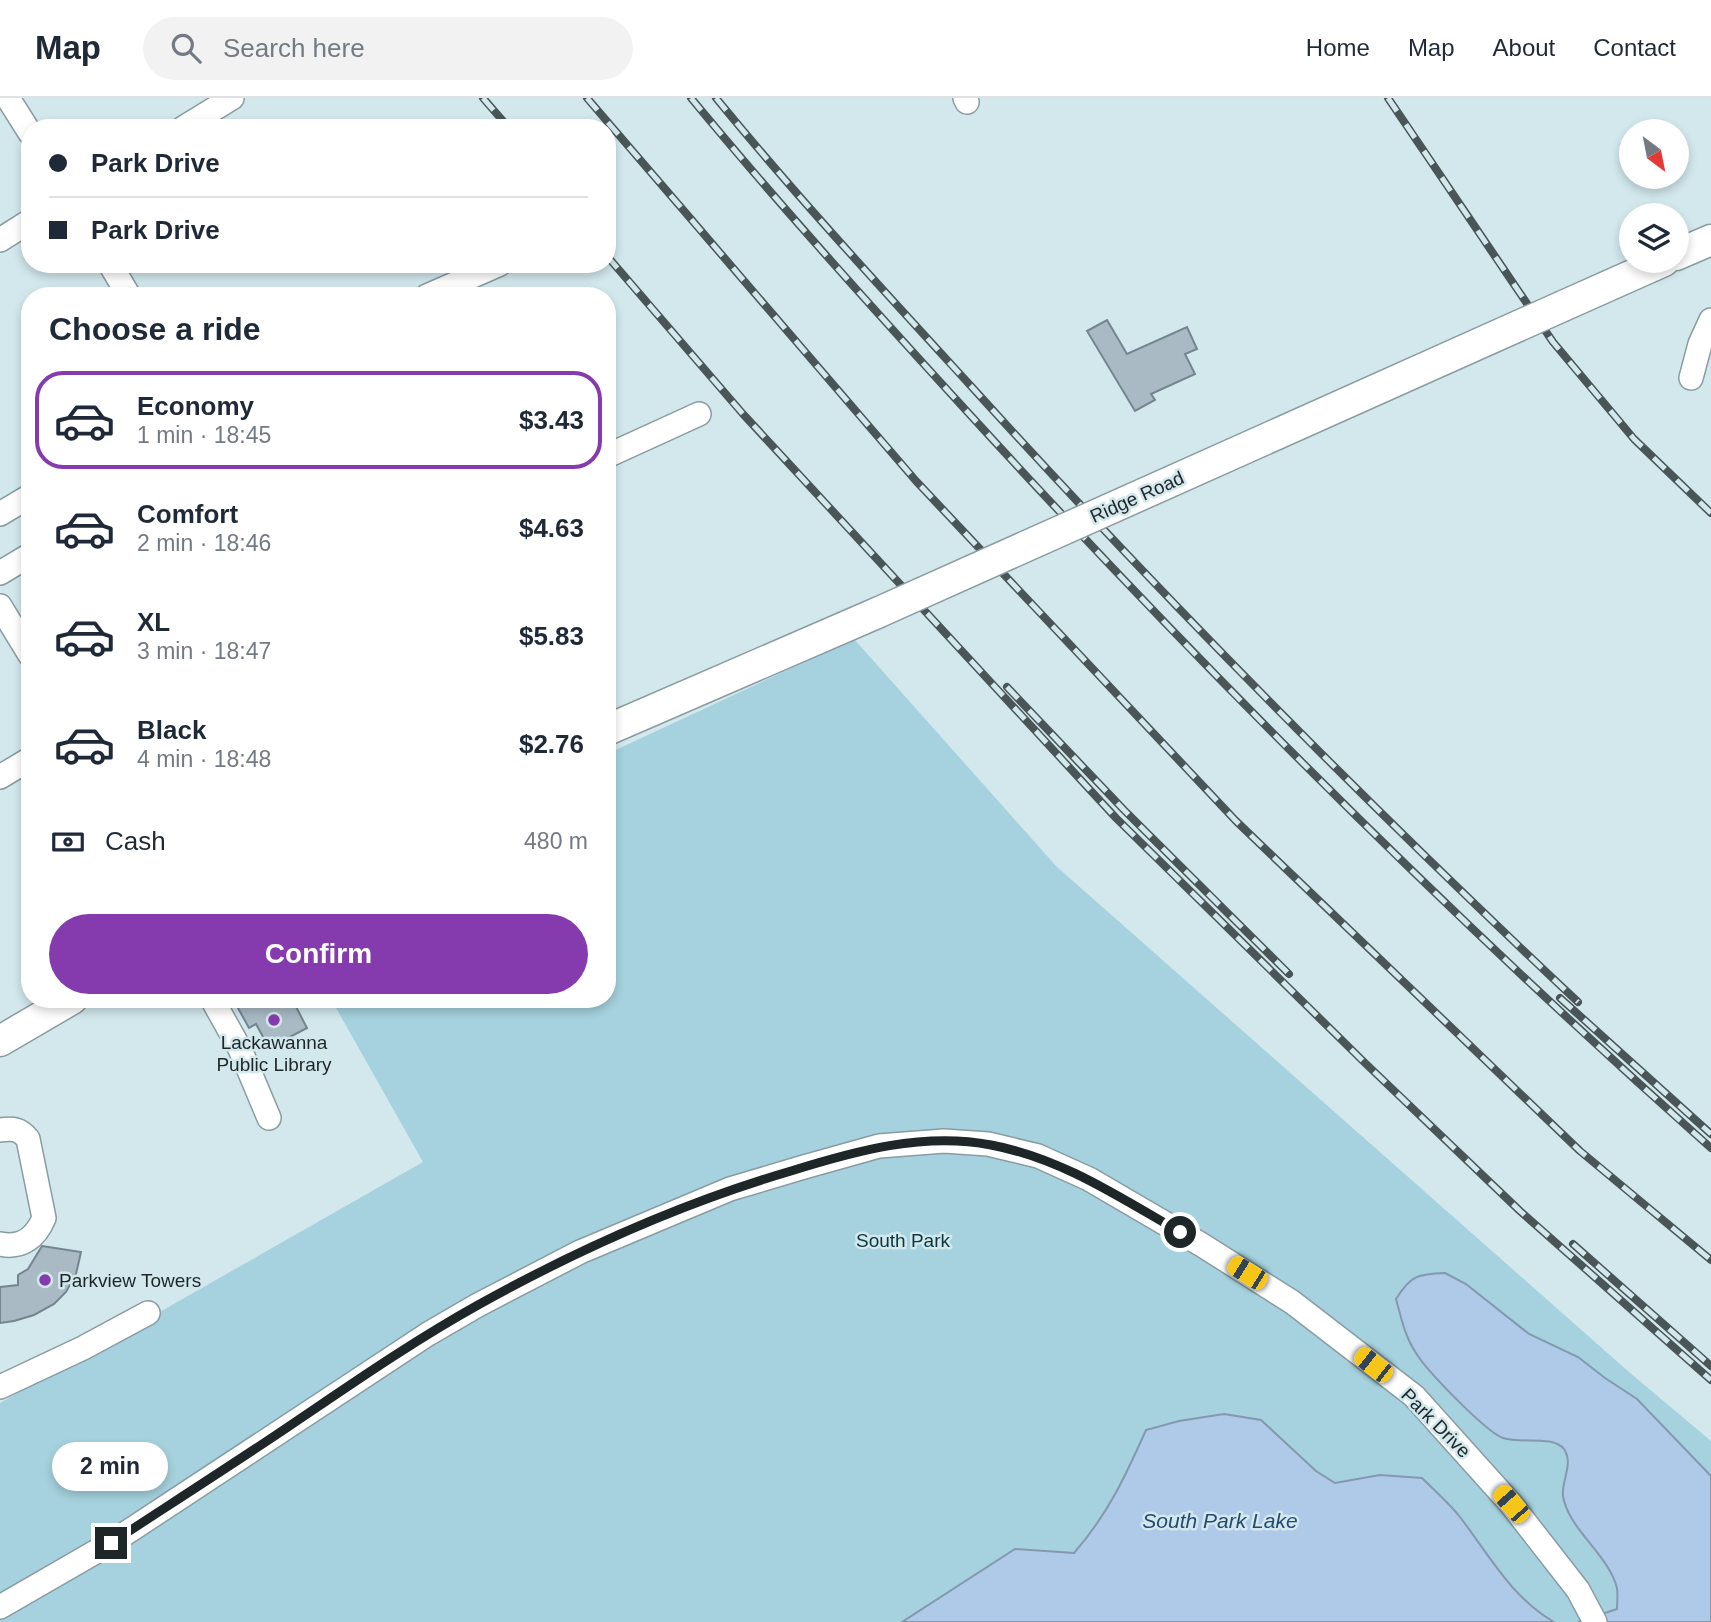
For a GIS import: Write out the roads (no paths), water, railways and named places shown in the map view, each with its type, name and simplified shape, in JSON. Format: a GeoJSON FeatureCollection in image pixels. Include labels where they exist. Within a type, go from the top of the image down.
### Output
{"type":"FeatureCollection","features":[{"type":"Feature","properties":{"kind":"main road"},"geometry":{"type":"LineString","coordinates":[[1689,249],[1711,240]]}},
{"type":"Feature","properties":{"kind":"main road","name":"Ridge Road"},"geometry":{"type":"LineString","coordinates":[[616,726],[877,613],[1637,273]]}},
{"type":"Feature","properties":{"kind":"main road"},"geometry":{"type":"LineString","coordinates":[[0,1041],[57,1008]]}},
{"type":"Feature","properties":{"kind":"street"},"geometry":{"type":"LineString","coordinates":[[8,98],[21,119]]}},
{"type":"Feature","properties":{"kind":"street"},"geometry":{"type":"LineString","coordinates":[[198,119],[232,98]]}},
{"type":"Feature","properties":{"kind":"street"},"geometry":{"type":"LineString","coordinates":[[0,240],[21,227]]}},
{"type":"Feature","properties":{"kind":"street"},"geometry":{"type":"LineString","coordinates":[[448,287],[479,273]]}},
{"type":"Feature","properties":{"kind":"street"},"geometry":{"type":"LineString","coordinates":[[1691,378],[1700,344],[1711,320]]}},
{"type":"Feature","properties":{"kind":"street"},"geometry":{"type":"LineString","coordinates":[[616,452],[699,414]]}},
{"type":"Feature","properties":{"kind":"street"},"geometry":{"type":"LineString","coordinates":[[0,514],[21,501]]}},
{"type":"Feature","properties":{"kind":"street"},"geometry":{"type":"LineString","coordinates":[[0,573],[21,562]]}},
{"type":"Feature","properties":{"kind":"street"},"geometry":{"type":"LineString","coordinates":[[0,606],[21,640]]}},
{"type":"Feature","properties":{"kind":"street"},"geometry":{"type":"LineString","coordinates":[[0,777],[21,764]]}},
{"type":"Feature","properties":{"kind":"street"},"geometry":{"type":"LineString","coordinates":[[217,1008],[240,1049],[269,1118]]}},
{"type":"Feature","properties":{"kind":"street"},"geometry":{"type":"LineString","coordinates":[[0,1130],[12,1128],[22,1132],[28,1139],[44,1218],[34,1237],[23,1243],[5,1246],[0,1244]]}},
{"type":"Feature","properties":{"kind":"street","name":"Park Drive"},"geometry":{"type":"LineString","coordinates":[[0,1607],[111,1543],[428,1334],[580,1252],[730,1189],[879,1146],[944,1141],[988,1144],[1038,1156],[1079,1175],[1202,1245],[1292,1302],[1414,1396],[1511,1504],[1578,1590],[1592,1616]]}},
{"type":"Feature","properties":{"kind":"street"},"geometry":{"type":"LineString","coordinates":[[0,1387],[148,1314]]}},
{"type":"Feature","properties":{"kind":"water"},"geometry":{"type":"Polygon","coordinates":[[[1445,1273],[1466,1284],[1529,1334],[1578,1357],[1637,1399],[1711,1476],[1711,1622],[1578,1622],[1617,1609],[1617,1590],[1606,1564],[1566,1508],[1563,1490],[1568,1461],[1564,1449],[1552,1442],[1510,1440],[1495,1433],[1431,1373],[1406,1334],[1396,1299],[1416,1277],[1445,1273]]]}},
{"type":"Feature","properties":{"kind":"water","name":"South Park Lake"},"geometry":{"type":"Polygon","coordinates":[[[1224,1414],[1261,1420],[1316,1471],[1335,1483],[1380,1475],[1422,1478],[1456,1512],[1513,1588],[1554,1622],[902,1622],[1015,1549],[1074,1553],[1097,1524],[1115,1494],[1146,1430],[1179,1421],[1224,1414]]]}},
{"type":"Feature","properties":{"kind":"railway"},"geometry":{"type":"LineString","coordinates":[[483,98],[501,119]]}},
{"type":"Feature","properties":{"kind":"railway"},"geometry":{"type":"LineString","coordinates":[[587,98],[605,119]]}},
{"type":"Feature","properties":{"kind":"railway"},"geometry":{"type":"LineString","coordinates":[[691,98],[795,220],[937,379],[1241,701],[1519,973],[1711,1148]]}},
{"type":"Feature","properties":{"kind":"railway"},"geometry":{"type":"LineString","coordinates":[[716,98],[841,243],[1117,544],[1344,776],[1578,1002]]}},
{"type":"Feature","properties":{"kind":"railway"},"geometry":{"type":"LineString","coordinates":[[1388,98],[1553,342],[1634,439],[1711,513]]}},
{"type":"Feature","properties":{"kind":"railway"},"geometry":{"type":"LineString","coordinates":[[616,132],[916,481],[1236,821],[1580,1151],[1711,1260]]}},
{"type":"Feature","properties":{"kind":"railway"},"geometry":{"type":"LineString","coordinates":[[616,266],[743,414],[1116,818],[1520,1211],[1711,1380]]}},
{"type":"Feature","properties":{"kind":"railway"},"geometry":{"type":"LineString","coordinates":[[1007,687],[1124,810],[1289,974]]}},
{"type":"Feature","properties":{"kind":"railway"},"geometry":{"type":"LineString","coordinates":[[1560,998],[1711,1134]]}},
{"type":"Feature","properties":{"kind":"railway"},"geometry":{"type":"LineString","coordinates":[[1573,1244],[1711,1366]]}},
{"type":"Feature","properties":{"kind":"place","name":"Lackawanna Public Library"},"geometry":{"type":"Point","coordinates":[274,1020]}},
{"type":"Feature","properties":{"kind":"place","name":"Parkview Towers"},"geometry":{"type":"Point","coordinates":[45,1280]}},
{"type":"Feature","properties":{"kind":"park label","name":"South Park"},"geometry":{"type":"Point","coordinates":[903,1240]}}]}
